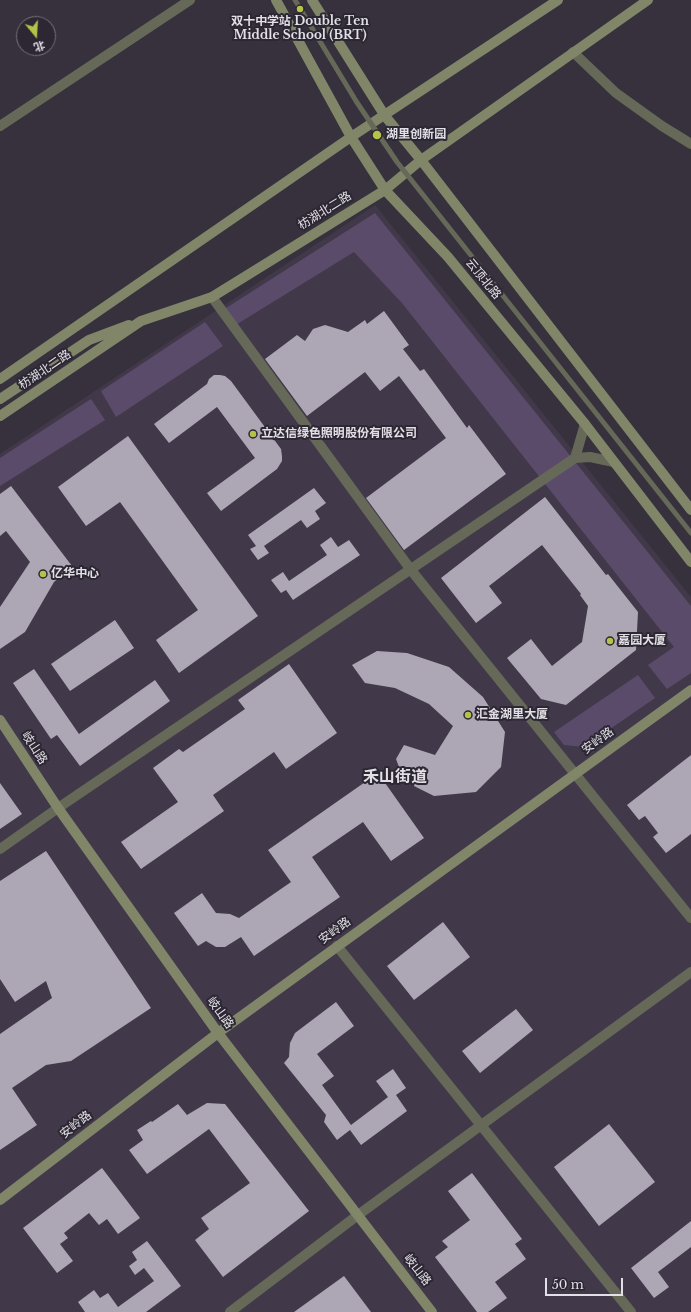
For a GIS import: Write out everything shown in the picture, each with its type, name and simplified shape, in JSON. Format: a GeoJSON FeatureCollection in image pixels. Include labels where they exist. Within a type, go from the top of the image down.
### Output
{"type":"FeatureCollection","features":[{"type":"Feature","properties":{"kind":"main road","name":"云顶北路"},"geometry":{"type":"LineString","coordinates":[[276,0],[352,137],[385,190],[448,257],[585,424],[691,562]]}},
{"type":"Feature","properties":{"kind":"main road","name":"云顶北路"},"geometry":{"type":"LineString","coordinates":[[312,0],[385,116],[421,160],[691,510]]}},
{"type":"Feature","properties":{"kind":"main road","name":"枋湖北二路"},"geometry":{"type":"LineString","coordinates":[[0,379],[352,137],[558,0]]}},
{"type":"Feature","properties":{"kind":"main road","name":"枋湖北二路"},"geometry":{"type":"LineString","coordinates":[[0,416],[141,320],[212,297],[385,190],[421,160],[648,0]]}},
{"type":"Feature","properties":{"kind":"main road"},"geometry":{"type":"LineString","coordinates":[[0,399],[89,340],[141,320]]}},
{"type":"Feature","properties":{"kind":"main road","name":"安岭路"},"geometry":{"type":"LineString","coordinates":[[0,1200],[218,1032],[691,690]]}},
{"type":"Feature","properties":{"kind":"main road","name":"岐山路"},"geometry":{"type":"LineString","coordinates":[[0,720],[58,808],[218,1032],[432,1312]]}},
{"type":"Feature","properties":{"kind":"street"},"geometry":{"type":"LineString","coordinates":[[0,126],[190,0]]}},
{"type":"Feature","properties":{"kind":"street"},"geometry":{"type":"LineString","coordinates":[[573,52],[616,93],[662,126],[691,144]]}},
{"type":"Feature","properties":{"kind":"street"},"geometry":{"type":"LineString","coordinates":[[212,297],[411,570],[691,918]]}},
{"type":"Feature","properties":{"kind":"street"},"geometry":{"type":"LineString","coordinates":[[575,458],[585,424]]}},
{"type":"Feature","properties":{"kind":"street"},"geometry":{"type":"LineString","coordinates":[[0,849],[58,808],[575,458],[590,457],[614,462]]}},
{"type":"Feature","properties":{"kind":"street"},"geometry":{"type":"LineString","coordinates":[[337,946],[631,1312]]}},
{"type":"Feature","properties":{"kind":"street"},"geometry":{"type":"LineString","coordinates":[[230,1312],[358,1215],[691,972]]}},
{"type":"Feature","properties":{"kind":"lane"},"geometry":{"type":"LineString","coordinates":[[295,0],[356,100],[397,162],[691,533]]}},
{"type":"Feature","properties":{"kind":"shaded area"},"geometry":{"type":"Polygon","coordinates":[[[375,205],[691,597],[691,1312],[0,1312],[0,454],[375,205]]]}},
{"type":"Feature","properties":{"kind":"shaded area"},"geometry":{"type":"Polygon","coordinates":[[[375,213],[691,606],[691,673],[667,689],[648,665],[674,647],[402,303],[354,252],[234,326],[223,310],[375,213]]]}},
{"type":"Feature","properties":{"kind":"shaded area"},"geometry":{"type":"Polygon","coordinates":[[[205,322],[223,346],[116,417],[101,391],[205,322]]]}},
{"type":"Feature","properties":{"kind":"shaded area"},"geometry":{"type":"Polygon","coordinates":[[[91,399],[105,420],[0,486],[0,458],[91,399]]]}},
{"type":"Feature","properties":{"kind":"shaded area"},"geometry":{"type":"Polygon","coordinates":[[[638,675],[655,698],[584,747],[564,745],[554,732],[638,675]]]}},
{"type":"Feature","properties":{"kind":"building"},"geometry":{"type":"Polygon","coordinates":[[[384,311],[409,345],[403,349],[420,371],[424,369],[467,428],[469,425],[506,474],[404,550],[366,498],[446,438],[399,376],[380,391],[365,372],[307,416],[265,359],[297,335],[305,341],[313,329],[325,325],[348,332],[365,320],[367,324],[384,311]]]}},
{"type":"Feature","properties":{"kind":"building","name":"立达信绿色照明股份有限公司"},"geometry":{"type":"Polygon","coordinates":[[[214,375],[225,376],[231,381],[281,449],[282,456],[282,461],[277,469],[221,511],[207,493],[255,458],[217,407],[169,443],[154,424],[207,384],[209,379],[214,375]]]}},
{"type":"Feature","properties":{"kind":"building"},"geometry":{"type":"Polygon","coordinates":[[[128,436],[258,616],[179,673],[156,640],[198,610],[120,502],[86,526],[58,487],[128,436]]]}},
{"type":"Feature","properties":{"kind":"building","name":"亿华中心"},"geometry":{"type":"Polygon","coordinates":[[[11,486],[72,566],[54,582],[25,632],[0,649],[0,607],[30,562],[6,531],[0,536],[0,494],[11,486]]]}},
{"type":"Feature","properties":{"kind":"building"},"geometry":{"type":"Polygon","coordinates":[[[314,488],[326,503],[315,511],[320,519],[307,528],[301,520],[264,546],[269,553],[258,560],[250,549],[256,546],[248,535],[314,488]]]}},
{"type":"Feature","properties":{"kind":"building"},"geometry":{"type":"Polygon","coordinates":[[[545,497],[606,575],[608,574],[638,612],[636,650],[566,705],[541,699],[507,658],[531,639],[552,666],[582,642],[588,606],[580,595],[581,594],[542,545],[489,586],[502,603],[476,623],[441,578],[545,497]]]}},
{"type":"Feature","properties":{"kind":"building"},"geometry":{"type":"Polygon","coordinates":[[[331,537],[338,547],[349,540],[360,555],[293,600],[286,590],[281,593],[271,580],[283,572],[289,581],[327,555],[320,545],[331,537]]]}},
{"type":"Feature","properties":{"kind":"building"},"geometry":{"type":"Polygon","coordinates":[[[115,620],[134,648],[70,691],[51,664],[115,620]]]}},
{"type":"Feature","properties":{"kind":"building","name":"汇金湖里大厦"},"geometry":{"type":"Polygon","coordinates":[[[377,651],[407,653],[449,667],[483,697],[505,732],[501,767],[476,792],[434,796],[414,786],[415,773],[399,767],[396,759],[404,745],[435,755],[453,726],[429,704],[395,688],[365,683],[352,665],[377,651]]]}},
{"type":"Feature","properties":{"kind":"building"},"geometry":{"type":"Polygon","coordinates":[[[289,664],[337,733],[286,769],[274,752],[213,795],[224,811],[141,869],[121,842],[178,802],[153,768],[179,749],[183,752],[245,709],[238,700],[289,664]]]}},
{"type":"Feature","properties":{"kind":"building"},"geometry":{"type":"Polygon","coordinates":[[[34,669],[79,734],[155,680],[170,701],[80,766],[57,735],[51,739],[13,683],[34,669]]]}},
{"type":"Feature","properties":{"kind":"building"},"geometry":{"type":"Polygon","coordinates":[[[691,755],[691,834],[666,853],[653,837],[658,833],[645,816],[639,820],[627,805],[691,755]]]}},
{"type":"Feature","properties":{"kind":"building"},"geometry":{"type":"Polygon","coordinates":[[[378,773],[424,838],[391,861],[363,822],[312,857],[340,897],[254,956],[241,937],[225,947],[216,947],[206,941],[198,946],[174,913],[202,893],[216,913],[230,914],[239,918],[291,882],[268,850],[378,773]]]}},
{"type":"Feature","properties":{"kind":"building"},"geometry":{"type":"Polygon","coordinates":[[[0,783],[22,814],[0,829],[0,783]]]}},
{"type":"Feature","properties":{"kind":"building"},"geometry":{"type":"Polygon","coordinates":[[[46,851],[151,1008],[71,1061],[46,1065],[12,1088],[37,1125],[0,1150],[0,1034],[52,998],[46,981],[15,1002],[0,979],[0,881],[46,851]]]}},
{"type":"Feature","properties":{"kind":"building"},"geometry":{"type":"Polygon","coordinates":[[[443,922],[470,957],[414,1000],[387,966],[443,922]]]}},
{"type":"Feature","properties":{"kind":"building"},"geometry":{"type":"Polygon","coordinates":[[[336,1002],[354,1026],[317,1054],[334,1076],[322,1085],[351,1125],[388,1097],[376,1081],[393,1069],[406,1088],[396,1095],[407,1111],[361,1145],[350,1130],[337,1140],[324,1122],[326,1115],[284,1063],[289,1057],[290,1043],[295,1033],[336,1002]]]}},
{"type":"Feature","properties":{"kind":"building"},"geometry":{"type":"Polygon","coordinates":[[[516,1009],[533,1030],[480,1073],[462,1051],[516,1009]]]}},
{"type":"Feature","properties":{"kind":"building"},"geometry":{"type":"Polygon","coordinates":[[[207,1103],[225,1104],[309,1211],[223,1277],[195,1240],[209,1229],[201,1218],[250,1183],[209,1129],[147,1174],[129,1150],[143,1140],[137,1130],[151,1121],[152,1122],[178,1104],[187,1115],[207,1103]]]}},
{"type":"Feature","properties":{"kind":"building"},"geometry":{"type":"Polygon","coordinates":[[[609,1124],[655,1182],[599,1226],[554,1167],[609,1124]]]}},
{"type":"Feature","properties":{"kind":"building"},"geometry":{"type":"Polygon","coordinates":[[[102,1168],[140,1218],[118,1234],[107,1219],[99,1225],[89,1213],[64,1233],[68,1238],[60,1244],[73,1261],[57,1273],[23,1228],[102,1168]]]}},
{"type":"Feature","properties":{"kind":"building"},"geometry":{"type":"Polygon","coordinates":[[[472,1173],[522,1239],[515,1244],[526,1259],[495,1282],[507,1298],[488,1312],[477,1312],[435,1257],[448,1247],[442,1241],[470,1220],[448,1191],[472,1173]]]}},
{"type":"Feature","properties":{"kind":"building"},"geometry":{"type":"Polygon","coordinates":[[[691,1221],[691,1247],[658,1272],[669,1287],[654,1298],[631,1268],[691,1221]]]}},
{"type":"Feature","properties":{"kind":"building"},"geometry":{"type":"Polygon","coordinates":[[[147,1241],[181,1286],[146,1312],[85,1312],[78,1302],[94,1290],[100,1298],[108,1293],[118,1307],[154,1281],[144,1268],[135,1275],[129,1266],[137,1260],[132,1252],[147,1241]]]}},
{"type":"Feature","properties":{"kind":"building"},"geometry":{"type":"Polygon","coordinates":[[[344,1276],[371,1312],[294,1312],[344,1276]]]}},
{"type":"Feature","properties":{"kind":"place","name":"双十中学站 Double Ten Middle School (BRT)"},"geometry":{"type":"Point","coordinates":[300,9]}},
{"type":"Feature","properties":{"kind":"place","name":"湖里创新园"},"geometry":{"type":"Point","coordinates":[377,135]}},
{"type":"Feature","properties":{"kind":"place","name":"立达信绿色照明股份有限公司"},"geometry":{"type":"Point","coordinates":[253,434]}},
{"type":"Feature","properties":{"kind":"place","name":"亿华中心"},"geometry":{"type":"Point","coordinates":[43,574]}},
{"type":"Feature","properties":{"kind":"place","name":"嘉园大厦"},"geometry":{"type":"Point","coordinates":[610,641]}},
{"type":"Feature","properties":{"kind":"place","name":"汇金湖里大厦"},"geometry":{"type":"Point","coordinates":[468,715]}},
{"type":"Feature","properties":{"kind":"district","name":"禾山街道"},"geometry":{"type":"Point","coordinates":[395,777]}}]}
